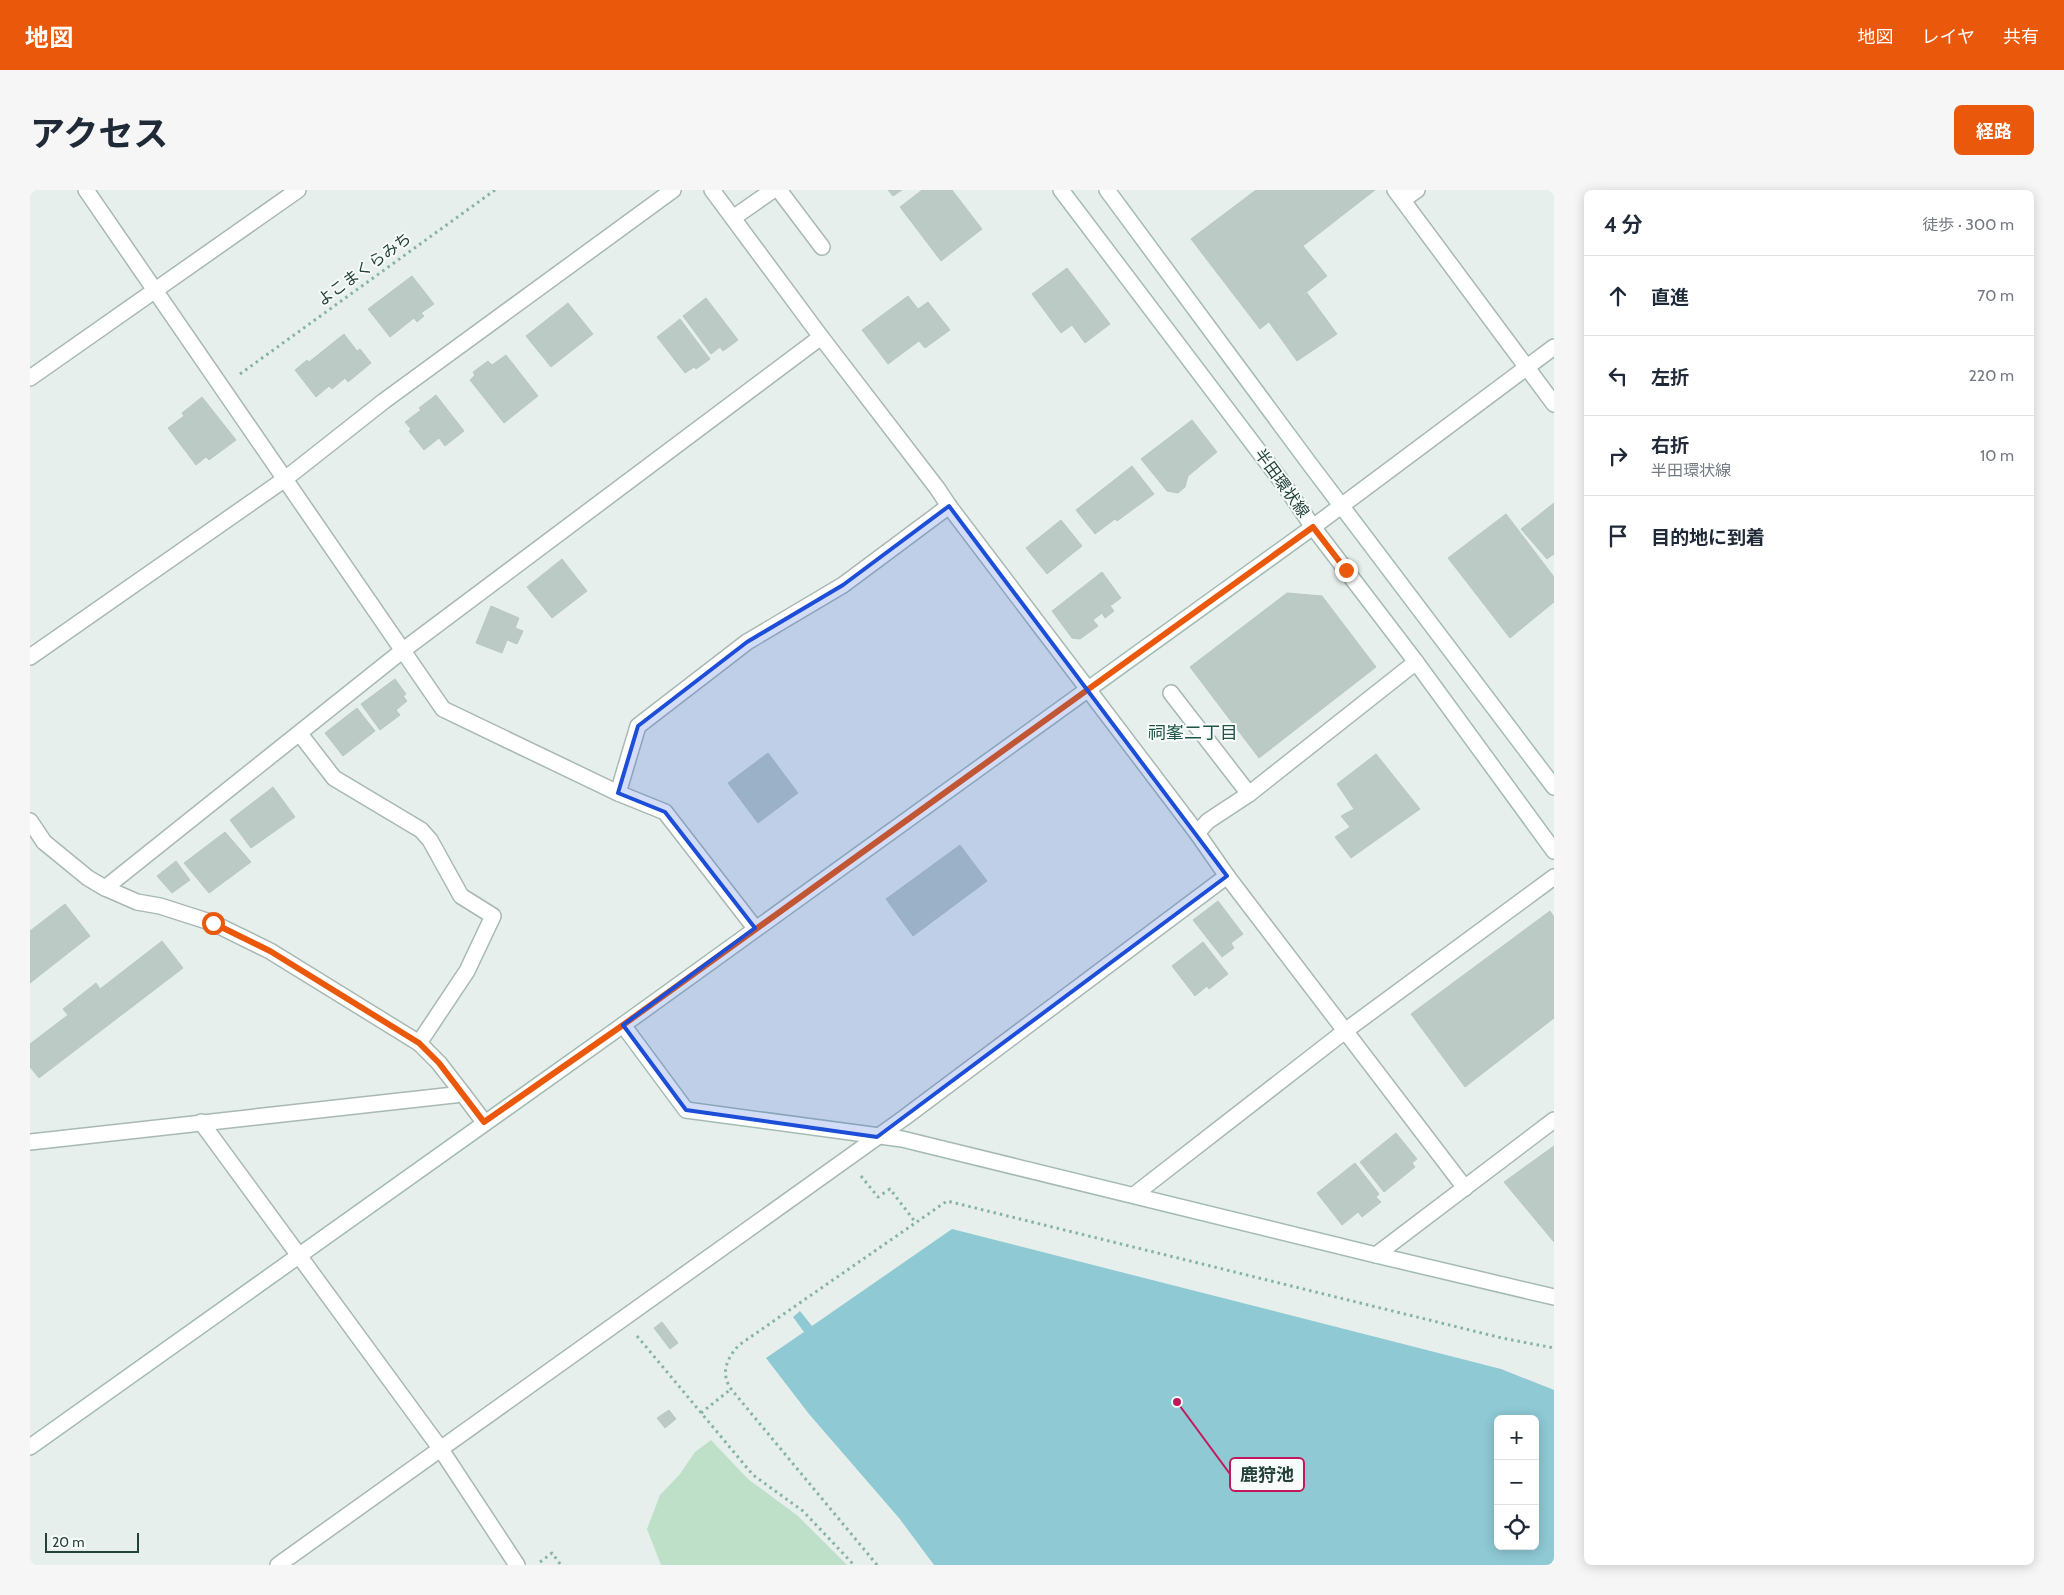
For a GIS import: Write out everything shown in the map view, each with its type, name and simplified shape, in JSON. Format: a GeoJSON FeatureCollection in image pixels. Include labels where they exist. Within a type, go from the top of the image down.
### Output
{"type":"FeatureCollection","features":[{"type":"Feature","properties":{"kind":"street"},"geometry":{"type":"LineString","coordinates":[[86,190],[443,709],[618,793],[665,812],[755,928]]}},
{"type":"Feature","properties":{"kind":"street"},"geometry":{"type":"LineString","coordinates":[[30,378],[298,190]]}},
{"type":"Feature","properties":{"kind":"street"},"geometry":{"type":"LineString","coordinates":[[30,657],[285,479],[384,401],[673,190]]}},
{"type":"Feature","properties":{"kind":"street"},"geometry":{"type":"LineString","coordinates":[[712,190],[821,337],[931,480],[948,506],[1197,833],[1227,876],[1465,1188]]}},
{"type":"Feature","properties":{"kind":"street"},"geometry":{"type":"LineString","coordinates":[[733,218],[773,190]]}},
{"type":"Feature","properties":{"kind":"street"},"geometry":{"type":"LineString","coordinates":[[779,190],[822,246]]}},
{"type":"Feature","properties":{"kind":"street","name":"半田環状線"},"geometry":{"type":"LineString","coordinates":[[1061,190],[1282,482],[1313,527],[1416,662],[1554,851]]}},
{"type":"Feature","properties":{"kind":"street","name":"半田環状線"},"geometry":{"type":"LineString","coordinates":[[1107,190],[1342,507],[1554,787]]}},
{"type":"Feature","properties":{"kind":"street"},"geometry":{"type":"LineString","coordinates":[[1416,190],[1399,195],[1554,404]]}},
{"type":"Feature","properties":{"kind":"street"},"geometry":{"type":"LineString","coordinates":[[105,888],[402,651],[821,337]]}},
{"type":"Feature","properties":{"kind":"street"},"geometry":{"type":"LineString","coordinates":[[30,1447],[484,1122],[623,1025],[755,928],[1342,507],[1554,347]]}},
{"type":"Feature","properties":{"kind":"street"},"geometry":{"type":"LineString","coordinates":[[618,793],[638,726],[747,642],[843,585],[948,506]]}},
{"type":"Feature","properties":{"kind":"street"},"geometry":{"type":"LineString","coordinates":[[1197,833],[1208,820],[1249,794],[1416,662]]}},
{"type":"Feature","properties":{"kind":"street"},"geometry":{"type":"LineString","coordinates":[[1171,693],[1249,794]]}},
{"type":"Feature","properties":{"kind":"street"},"geometry":{"type":"LineString","coordinates":[[300,734],[334,778],[421,830],[430,840],[461,896],[493,916],[466,971],[419,1043]]}},
{"type":"Feature","properties":{"kind":"street"},"geometry":{"type":"LineString","coordinates":[[30,821],[44,842]]}},
{"type":"Feature","properties":{"kind":"street"},"geometry":{"type":"LineString","coordinates":[[30,835],[44,842],[88,878],[105,888],[137,902],[160,906],[213,923],[270,951],[419,1043],[439,1063],[484,1122]]}},
{"type":"Feature","properties":{"kind":"street"},"geometry":{"type":"LineString","coordinates":[[278,1565],[877,1136],[1227,876]]}},
{"type":"Feature","properties":{"kind":"street"},"geometry":{"type":"LineString","coordinates":[[1134,1195],[1345,1031],[1554,877]]}},
{"type":"Feature","properties":{"kind":"street"},"geometry":{"type":"LineString","coordinates":[[623,1025],[686,1110],[902,1139],[1554,1297]]}},
{"type":"Feature","properties":{"kind":"street"},"geometry":{"type":"LineString","coordinates":[[30,1142],[463,1094]]}},
{"type":"Feature","properties":{"kind":"street"},"geometry":{"type":"LineString","coordinates":[[1376,1255],[1554,1120]]}},
{"type":"Feature","properties":{"kind":"street"},"geometry":{"type":"LineString","coordinates":[[201,1122],[440,1448],[517,1565]]}},
{"type":"Feature","properties":{"kind":"path","name":"よこまくらみち"},"geometry":{"type":"LineString","coordinates":[[248,368],[495,190]]}},
{"type":"Feature","properties":{"kind":"path"},"geometry":{"type":"LineString","coordinates":[[847,1157],[878,1197],[890,1189],[916,1222]]}},
{"type":"Feature","properties":{"kind":"path"},"geometry":{"type":"LineString","coordinates":[[877,1565],[726,1382],[726,1363],[739,1345],[947,1201],[1502,1338],[1554,1348]]}},
{"type":"Feature","properties":{"kind":"path"},"geometry":{"type":"LineString","coordinates":[[623,1318],[753,1475],[803,1511],[854,1565]]}},
{"type":"Feature","properties":{"kind":"path"},"geometry":{"type":"LineString","coordinates":[[701,1413],[732,1389]]}},
{"type":"Feature","properties":{"kind":"path"},"geometry":{"type":"LineString","coordinates":[[536,1565],[552,1552],[561,1565]]}},
{"type":"Feature","properties":{"kind":"highlighted area"},"geometry":{"type":"Polygon","coordinates":[[[949,506],[1227,876],[877,1137],[686,1110],[623,1025],[755,928],[665,812],[618,793],[638,726],[747,642],[843,585],[949,506]]]}},
{"type":"Feature","properties":{"kind":"green space"},"geometry":{"type":"Polygon","coordinates":[[[711,1440],[748,1479],[798,1516],[847,1565],[661,1565],[647,1529],[660,1495],[680,1474],[695,1452],[711,1440]]]}},
{"type":"Feature","properties":{"kind":"water"},"geometry":{"type":"Polygon","coordinates":[[[952,1229],[1501,1369],[1554,1390],[1554,1565],[934,1565],[899,1518],[809,1414],[766,1358],[804,1332],[793,1317],[800,1311],[812,1326],[952,1229]]]}},
{"type":"Feature","properties":{"kind":"building"},"geometry":{"type":"Polygon","coordinates":[[[888,190],[902,190],[893,196],[888,190]]]}},
{"type":"Feature","properties":{"kind":"building"},"geometry":{"type":"Polygon","coordinates":[[[922,190],[952,190],[982,229],[941,261],[900,207],[922,190]]]}},
{"type":"Feature","properties":{"kind":"building"},"geometry":{"type":"Polygon","coordinates":[[[1256,190],[1375,190],[1303,246],[1327,276],[1260,329],[1191,239],[1256,190]]]}},
{"type":"Feature","properties":{"kind":"building"},"geometry":{"type":"Polygon","coordinates":[[[1067,268],[1110,324],[1085,343],[1072,325],[1061,333],[1032,294],[1067,268]]]}},
{"type":"Feature","properties":{"kind":"building"},"geometry":{"type":"Polygon","coordinates":[[[412,276],[434,304],[421,313],[424,316],[417,322],[414,318],[390,337],[368,309],[412,276]]]}},
{"type":"Feature","properties":{"kind":"building"},"geometry":{"type":"Polygon","coordinates":[[[1307,293],[1337,334],[1297,361],[1269,322],[1307,293]]]}},
{"type":"Feature","properties":{"kind":"building"},"geometry":{"type":"Polygon","coordinates":[[[908,296],[918,309],[928,302],[950,330],[925,348],[919,341],[888,364],[862,330],[908,296]]]}},
{"type":"Feature","properties":{"kind":"building"},"geometry":{"type":"Polygon","coordinates":[[[706,298],[738,340],[723,351],[720,347],[711,354],[683,316],[706,298]]]}},
{"type":"Feature","properties":{"kind":"building"},"geometry":{"type":"Polygon","coordinates":[[[568,303],[593,334],[551,367],[526,336],[568,303]]]}},
{"type":"Feature","properties":{"kind":"building"},"geometry":{"type":"Polygon","coordinates":[[[680,319],[710,359],[696,369],[694,367],[685,373],[657,337],[680,319]]]}},
{"type":"Feature","properties":{"kind":"building"},"geometry":{"type":"Polygon","coordinates":[[[344,334],[357,351],[360,349],[371,363],[348,382],[345,378],[332,389],[329,386],[316,397],[295,370],[307,360],[309,362],[344,334]]]}},
{"type":"Feature","properties":{"kind":"building"},"geometry":{"type":"Polygon","coordinates":[[[506,355],[538,396],[504,423],[470,380],[475,375],[473,372],[488,361],[492,365],[506,355]]]}},
{"type":"Feature","properties":{"kind":"building"},"geometry":{"type":"Polygon","coordinates":[[[436,395],[464,431],[445,446],[439,438],[424,450],[409,431],[411,429],[405,422],[436,395]]]}},
{"type":"Feature","properties":{"kind":"building"},"geometry":{"type":"Polygon","coordinates":[[[202,397],[236,440],[209,460],[206,457],[196,465],[168,428],[184,416],[182,413],[202,397]]]}},
{"type":"Feature","properties":{"kind":"building"},"geometry":{"type":"Polygon","coordinates":[[[1192,420],[1217,452],[1188,476],[1185,487],[1178,493],[1167,491],[1141,459],[1192,420]]]}},
{"type":"Feature","properties":{"kind":"building"},"geometry":{"type":"Polygon","coordinates":[[[1132,466],[1154,494],[1117,521],[1115,519],[1095,534],[1076,510],[1132,466]]]}},
{"type":"Feature","properties":{"kind":"building"},"geometry":{"type":"Polygon","coordinates":[[[1554,503],[1554,554],[1547,559],[1521,529],[1554,503]]]}},
{"type":"Feature","properties":{"kind":"building"},"geometry":{"type":"Polygon","coordinates":[[[1506,514],[1554,577],[1554,602],[1510,638],[1448,558],[1506,514]]]}},
{"type":"Feature","properties":{"kind":"building"},"geometry":{"type":"Polygon","coordinates":[[[1061,520],[1082,546],[1047,574],[1026,548],[1061,520]]]}},
{"type":"Feature","properties":{"kind":"building"},"geometry":{"type":"Polygon","coordinates":[[[562,559],[587,591],[552,618],[527,587],[562,559]]]}},
{"type":"Feature","properties":{"kind":"building"},"geometry":{"type":"Polygon","coordinates":[[[1102,572],[1121,598],[1110,606],[1114,611],[1105,618],[1102,613],[1093,620],[1098,626],[1080,639],[1072,638],[1052,611],[1102,572]]]}},
{"type":"Feature","properties":{"kind":"building"},"geometry":{"type":"Polygon","coordinates":[[[1287,593],[1322,596],[1376,667],[1259,758],[1190,667],[1287,593]]]}},
{"type":"Feature","properties":{"kind":"building"},"geometry":{"type":"Polygon","coordinates":[[[491,606],[519,618],[515,628],[523,631],[517,644],[507,640],[502,653],[476,643],[491,606]]]}},
{"type":"Feature","properties":{"kind":"building"},"geometry":{"type":"Polygon","coordinates":[[[395,679],[406,694],[403,696],[407,701],[396,710],[400,715],[380,730],[361,704],[395,679]]]}},
{"type":"Feature","properties":{"kind":"building"},"geometry":{"type":"Polygon","coordinates":[[[357,708],[375,731],[343,756],[325,733],[357,708]]]}},
{"type":"Feature","properties":{"kind":"building"},"geometry":{"type":"Polygon","coordinates":[[[768,753],[798,793],[758,823],[728,783],[768,753]]]}},
{"type":"Feature","properties":{"kind":"building"},"geometry":{"type":"Polygon","coordinates":[[[1376,754],[1420,809],[1351,858],[1335,837],[1350,827],[1341,816],[1354,809],[1337,784],[1376,754]]]}},
{"type":"Feature","properties":{"kind":"building"},"geometry":{"type":"Polygon","coordinates":[[[273,787],[295,817],[251,848],[230,820],[273,787]]]}},
{"type":"Feature","properties":{"kind":"building"},"geometry":{"type":"Polygon","coordinates":[[[225,832],[251,862],[209,893],[184,863],[225,832]]]}},
{"type":"Feature","properties":{"kind":"building"},"geometry":{"type":"Polygon","coordinates":[[[960,845],[987,881],[913,936],[886,899],[960,845]]]}},
{"type":"Feature","properties":{"kind":"building"},"geometry":{"type":"Polygon","coordinates":[[[176,861],[190,880],[172,893],[157,876],[176,861]]]}},
{"type":"Feature","properties":{"kind":"building"},"geometry":{"type":"Polygon","coordinates":[[[1218,901],[1243,934],[1231,943],[1234,948],[1222,957],[1193,920],[1218,901]]]}},
{"type":"Feature","properties":{"kind":"building"},"geometry":{"type":"Polygon","coordinates":[[[65,904],[90,936],[30,983],[30,931],[65,904]]]}},
{"type":"Feature","properties":{"kind":"building"},"geometry":{"type":"Polygon","coordinates":[[[1550,911],[1554,917],[1554,1018],[1465,1087],[1411,1014],[1550,911]]]}},
{"type":"Feature","properties":{"kind":"building"},"geometry":{"type":"Polygon","coordinates":[[[162,941],[183,968],[39,1078],[30,1067],[30,1044],[68,1015],[63,1009],[96,983],[100,989],[162,941]]]}},
{"type":"Feature","properties":{"kind":"building"},"geometry":{"type":"Polygon","coordinates":[[[1203,942],[1228,974],[1209,989],[1207,986],[1195,996],[1172,966],[1203,942]]]}},
{"type":"Feature","properties":{"kind":"building"},"geometry":{"type":"Polygon","coordinates":[[[1396,1133],[1417,1159],[1412,1163],[1415,1167],[1384,1192],[1360,1162],[1396,1133]]]}},
{"type":"Feature","properties":{"kind":"building"},"geometry":{"type":"Polygon","coordinates":[[[1554,1146],[1554,1242],[1504,1182],[1554,1146]]]}},
{"type":"Feature","properties":{"kind":"building"},"geometry":{"type":"Polygon","coordinates":[[[1355,1163],[1379,1194],[1376,1197],[1381,1202],[1362,1217],[1358,1212],[1342,1225],[1317,1193],[1355,1163]]]}},
{"type":"Feature","properties":{"kind":"building"},"geometry":{"type":"Polygon","coordinates":[[[662,1322],[678,1343],[670,1349],[654,1328],[662,1322]]]}},
{"type":"Feature","properties":{"kind":"building"},"geometry":{"type":"Polygon","coordinates":[[[669,1410],[676,1419],[665,1428],[657,1418],[669,1410]]]}},
{"type":"Feature","properties":{"kind":"place","name":"鹿狩池"},"geometry":{"type":"Point","coordinates":[1177,1402]}},
{"type":"Feature","properties":{"kind":"district","name":"祠峯二丁目"},"geometry":{"type":"Point","coordinates":[1193,733]}},
{"type":"Feature","properties":{"kind":"route"},"geometry":{"type":"LineString","coordinates":[[213,923],[270,951],[419,1043],[439,1063],[484,1122],[623,1025],[1313,527],[1346,570]]}}]}
